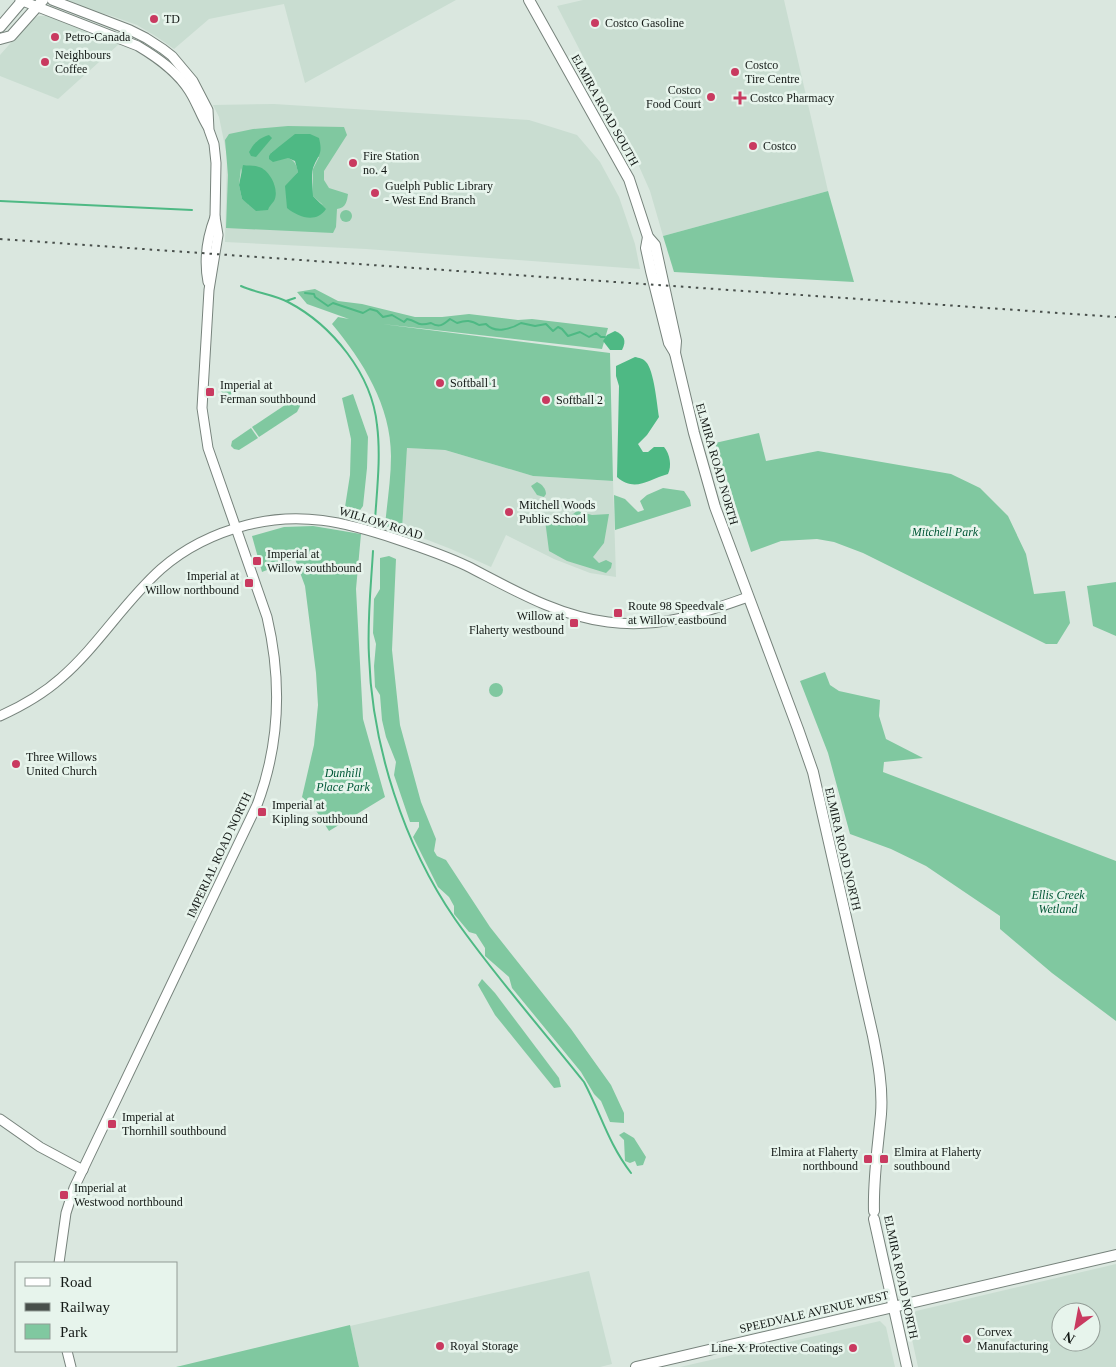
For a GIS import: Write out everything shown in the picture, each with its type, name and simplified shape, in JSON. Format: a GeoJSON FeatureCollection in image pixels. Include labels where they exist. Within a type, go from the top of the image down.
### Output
{"type":"FeatureCollection","features":[{"type":"Feature","properties":{"kind":"main road"},"geometry":{"type":"LineString","coordinates":[[0,26],[22,0]]}},
{"type":"Feature","properties":{"kind":"main road","name":"ELMIRA ROAD SOUTH"},"geometry":{"type":"LineString","coordinates":[[529,0],[629,179],[648,236]]}},
{"type":"Feature","properties":{"kind":"main road"},"geometry":{"type":"LineString","coordinates":[[0,39],[11,36],[40,4]]}},
{"type":"Feature","properties":{"kind":"main road","name":"ELMIRA ROAD NORTH"},"geometry":{"type":"LineString","coordinates":[[648,236],[646,248],[651,271],[669,343],[675,353],[709,487],[813,772],[873,1036],[881,1092],[881,1113],[873,1187],[874,1215],[907,1367]]}},
{"type":"Feature","properties":{"kind":"main road","name":"SPEEDVALE AVENUE WEST"},"geometry":{"type":"LineString","coordinates":[[636,1367],[1116,1255]]}},
{"type":"Feature","properties":{"kind":"street"},"geometry":{"type":"LineString","coordinates":[[22,0],[40,4],[138,46],[156,57],[174,72],[191,93],[209,130]]}},
{"type":"Feature","properties":{"kind":"street"},"geometry":{"type":"LineString","coordinates":[[52,0],[130,30],[151,40],[172,56],[193,80],[208,110],[209,130]]}},
{"type":"Feature","properties":{"kind":"street","name":"IMPERIAL ROAD NORTH"},"geometry":{"type":"LineString","coordinates":[[58,1262],[66,1212],[74,1188],[250,822],[263,790],[275,735],[278,703],[274,646],[255,578],[208,448],[203,422],[202,408],[209,290],[218,235],[215,217],[216,163],[214,144],[209,130]]}},
{"type":"Feature","properties":{"kind":"street","name":"WILLOW ROAD"},"geometry":{"type":"LineString","coordinates":[[0,716],[26,704],[61,678],[82,658],[144,586],[182,554],[200,542],[236,528],[270,520],[292,518],[321,519],[354,525],[409,543],[452,560],[542,604],[572,615],[605,622],[647,623],[681,620],[748,597]]}},
{"type":"Feature","properties":{"kind":"street"},"geometry":{"type":"LineString","coordinates":[[0,1119],[40,1147],[82,1170]]}},
{"type":"Feature","properties":{"kind":"street"},"geometry":{"type":"LineString","coordinates":[[67,1352],[71,1367]]}},
{"type":"Feature","properties":{"kind":"shaded area"},"geometry":{"type":"Polygon","coordinates":[[[67,0],[456,0],[305,83],[284,4],[209,19],[174,49],[137,25],[95,12],[67,0]]]}},
{"type":"Feature","properties":{"kind":"shaded area"},"geometry":{"type":"Polygon","coordinates":[[[583,0],[784,0],[828,191],[663,236],[650,191],[634,155],[557,6],[583,0]]]}},
{"type":"Feature","properties":{"kind":"shaded area"},"geometry":{"type":"Polygon","coordinates":[[[39,16],[47,16],[119,44],[58,99],[0,76],[0,55],[32,19],[39,16]]]}},
{"type":"Feature","properties":{"kind":"shaded area"},"geometry":{"type":"Polygon","coordinates":[[[274,104],[529,120],[577,135],[600,162],[619,197],[635,244],[640,269],[366,249],[225,242],[227,156],[219,117],[213,105],[274,104]]]}},
{"type":"Feature","properties":{"kind":"shaded area"},"geometry":{"type":"Polygon","coordinates":[[[295,134],[310,134],[319,138],[320,154],[312,171],[313,196],[326,209],[322,214],[312,218],[296,214],[287,208],[285,186],[298,172],[295,161],[288,158],[273,162],[269,159],[271,153],[295,134]]]}},
{"type":"Feature","properties":{"kind":"shaded area"},"geometry":{"type":"Polygon","coordinates":[[[269,135],[272,138],[256,157],[251,156],[249,152],[255,143],[269,135]]]}},
{"type":"Feature","properties":{"kind":"shaded area"},"geometry":{"type":"Polygon","coordinates":[[[243,165],[256,166],[263,169],[273,181],[276,197],[268,210],[256,211],[242,199],[239,185],[243,165]]]}},
{"type":"Feature","properties":{"kind":"shaded area"},"geometry":{"type":"Polygon","coordinates":[[[615,331],[624,338],[622,350],[610,350],[603,341],[607,335],[615,331]]]}},
{"type":"Feature","properties":{"kind":"shaded area"},"geometry":{"type":"Polygon","coordinates":[[[635,357],[641,358],[649,366],[659,417],[647,435],[638,444],[643,452],[648,452],[654,447],[664,447],[668,453],[670,464],[668,474],[642,483],[630,484],[617,477],[619,386],[616,366],[635,357]]]}},
{"type":"Feature","properties":{"kind":"shaded area","name":"Mitchell Woods Public School"},"geometry":{"type":"Polygon","coordinates":[[[407,448],[445,450],[533,476],[613,481],[616,577],[590,573],[554,559],[506,535],[491,567],[402,530],[407,448]]]}},
{"type":"Feature","properties":{"kind":"shaded area"},"geometry":{"type":"Polygon","coordinates":[[[1116,1264],[1116,1367],[918,1367],[909,1318],[916,1311],[1116,1264]]]}},
{"type":"Feature","properties":{"kind":"shaded area"},"geometry":{"type":"Polygon","coordinates":[[[589,1271],[612,1364],[600,1367],[359,1367],[350,1326],[589,1271]]]}},
{"type":"Feature","properties":{"kind":"shaded area"},"geometry":{"type":"Polygon","coordinates":[[[880,1321],[886,1327],[895,1367],[680,1367],[880,1321]]]}},
{"type":"Feature","properties":{"kind":"green space"},"geometry":{"type":"Polygon","coordinates":[[[288,126],[344,127],[347,135],[324,171],[324,180],[329,188],[348,194],[344,206],[337,209],[336,227],[333,233],[226,228],[228,175],[225,140],[229,134],[253,129],[288,126]],[[278,148],[271,153],[292,160],[297,167],[298,172],[286,186],[323,205],[313,196],[313,169],[319,157],[278,148]],[[241,168],[239,185],[242,199],[249,206],[241,168]]]}},
{"type":"Feature","properties":{"kind":"green space"},"geometry":{"type":"Polygon","coordinates":[[[828,191],[854,282],[674,272],[663,236],[828,191]]]}},
{"type":"Feature","properties":{"kind":"green space"},"geometry":{"type":"Polygon","coordinates":[[[344,210],[348,210],[352,216],[348,222],[344,222],[340,218],[340,214],[344,210]]]}},
{"type":"Feature","properties":{"kind":"green space"},"geometry":{"type":"Polygon","coordinates":[[[315,289],[338,301],[362,304],[415,317],[469,314],[608,328],[602,349],[382,324],[610,353],[613,481],[533,476],[445,450],[407,448],[402,530],[385,526],[391,456],[390,437],[381,402],[354,353],[332,324],[338,317],[349,319],[307,304],[297,292],[315,289]]]}},
{"type":"Feature","properties":{"kind":"green space"},"geometry":{"type":"Polygon","coordinates":[[[226,381],[235,391],[227,398],[218,388],[226,381]]]}},
{"type":"Feature","properties":{"kind":"green space"},"geometry":{"type":"Polygon","coordinates":[[[353,394],[368,437],[363,506],[358,513],[345,507],[350,475],[351,439],[342,398],[353,394]]]}},
{"type":"Feature","properties":{"kind":"green space"},"geometry":{"type":"Polygon","coordinates":[[[296,400],[301,404],[297,412],[259,437],[252,427],[291,401],[296,400]]]}},
{"type":"Feature","properties":{"kind":"green space"},"geometry":{"type":"Polygon","coordinates":[[[251,428],[258,438],[239,450],[234,449],[231,446],[232,441],[251,428]]]}},
{"type":"Feature","properties":{"kind":"green space","name":"Mitchell Park"},"geometry":{"type":"Polygon","coordinates":[[[759,433],[766,461],[818,451],[951,474],[980,488],[1008,516],[1026,554],[1034,594],[1065,591],[1070,623],[1057,644],[1046,644],[863,553],[834,542],[817,539],[781,541],[751,552],[715,443],[759,433]]]}},
{"type":"Feature","properties":{"kind":"green space"},"geometry":{"type":"Polygon","coordinates":[[[537,482],[545,490],[546,494],[544,497],[537,495],[531,486],[537,482]]]}},
{"type":"Feature","properties":{"kind":"green space"},"geometry":{"type":"Polygon","coordinates":[[[663,488],[684,491],[690,500],[691,506],[615,530],[614,495],[625,499],[638,512],[644,510],[640,501],[647,495],[663,488]]]}},
{"type":"Feature","properties":{"kind":"green space"},"geometry":{"type":"Polygon","coordinates":[[[577,511],[592,515],[609,514],[604,543],[593,557],[599,563],[606,560],[612,563],[611,568],[606,573],[567,561],[549,551],[545,520],[563,522],[577,511]]]}},
{"type":"Feature","properties":{"kind":"green space","name":"Dunhill Place Park"},"geometry":{"type":"Polygon","coordinates":[[[313,526],[361,534],[356,589],[363,719],[385,797],[329,831],[315,809],[302,797],[314,745],[318,705],[305,586],[295,559],[262,572],[252,536],[284,527],[313,526]]]}},
{"type":"Feature","properties":{"kind":"green space"},"geometry":{"type":"Polygon","coordinates":[[[389,556],[396,559],[392,650],[400,725],[421,802],[436,839],[434,851],[437,856],[446,860],[490,927],[571,1029],[611,1085],[624,1113],[624,1123],[610,1122],[601,1101],[594,1094],[581,1072],[512,988],[509,977],[485,956],[485,948],[476,934],[469,932],[454,914],[454,906],[449,897],[438,887],[413,837],[419,827],[419,822],[410,822],[394,775],[396,762],[386,737],[382,720],[380,695],[375,687],[374,599],[380,589],[380,558],[389,556]]]}},
{"type":"Feature","properties":{"kind":"green space"},"geometry":{"type":"Polygon","coordinates":[[[1116,582],[1116,636],[1093,626],[1087,586],[1116,582]]]}},
{"type":"Feature","properties":{"kind":"green space","name":"Ellis Creek Wetland"},"geometry":{"type":"Polygon","coordinates":[[[825,672],[830,685],[839,691],[880,700],[879,716],[886,739],[923,758],[884,762],[883,772],[1116,861],[1116,1021],[1052,973],[1000,929],[1000,916],[926,866],[891,849],[850,834],[828,753],[800,681],[825,672]]]}},
{"type":"Feature","properties":{"kind":"green space"},"geometry":{"type":"Polygon","coordinates":[[[496,683],[501,685],[503,690],[501,695],[496,697],[491,695],[489,690],[491,685],[496,683]]]}},
{"type":"Feature","properties":{"kind":"green space"},"geometry":{"type":"Polygon","coordinates":[[[482,979],[495,993],[559,1078],[561,1087],[554,1088],[495,1015],[478,985],[482,979]]]}},
{"type":"Feature","properties":{"kind":"green space"},"geometry":{"type":"Polygon","coordinates":[[[624,1132],[634,1138],[646,1157],[643,1165],[637,1166],[635,1161],[630,1163],[625,1161],[624,1140],[619,1135],[624,1132]]]}},
{"type":"Feature","properties":{"kind":"green space"},"geometry":{"type":"Polygon","coordinates":[[[350,1325],[359,1367],[176,1367],[350,1325]]]}},
{"type":"Feature","properties":{"kind":"waterway"},"geometry":{"type":"LineString","coordinates":[[0,201],[192,210]]}},
{"type":"Feature","properties":{"kind":"waterway"},"geometry":{"type":"LineString","coordinates":[[241,286],[282,299],[304,312],[334,338],[358,370],[374,406],[377,425],[379,461],[375,520]]}},
{"type":"Feature","properties":{"kind":"waterway"},"geometry":{"type":"LineString","coordinates":[[305,293],[314,294],[315,297],[328,306],[333,303],[363,313],[370,309],[377,311],[383,317],[392,315],[404,322],[407,319],[420,324],[431,323],[439,326],[450,319],[457,323],[468,321],[479,325],[486,324],[498,330],[508,329],[521,323],[535,326],[546,324],[553,331],[558,327],[562,329],[568,336],[580,332],[589,337],[596,333],[601,337],[605,337]]}},
{"type":"Feature","properties":{"kind":"waterway"},"geometry":{"type":"LineString","coordinates":[[286,301],[295,298]]}},
{"type":"Feature","properties":{"kind":"waterway"},"geometry":{"type":"LineString","coordinates":[[373,551],[368,630],[371,690],[384,759],[406,827],[420,859],[455,919],[502,981],[584,1082],[616,1151],[631,1173]]}},
{"type":"Feature","properties":{"kind":"railway"},"geometry":{"type":"LineString","coordinates":[[0,239],[1116,317]]}},
{"type":"Feature","properties":{"kind":"place","name":"TD"},"geometry":{"type":"Point","coordinates":[154,19]}},
{"type":"Feature","properties":{"kind":"place","name":"Costco Gasoline"},"geometry":{"type":"Point","coordinates":[595,23]}},
{"type":"Feature","properties":{"kind":"place","name":"Petro-Canada"},"geometry":{"type":"Point","coordinates":[55,37]}},
{"type":"Feature","properties":{"kind":"place","name":"Neighbours Coffee"},"geometry":{"type":"Point","coordinates":[45,62]}},
{"type":"Feature","properties":{"kind":"place","name":"Costco Tire Centre"},"geometry":{"type":"Point","coordinates":[735,72]}},
{"type":"Feature","properties":{"kind":"place","name":"Costco Food Court"},"geometry":{"type":"Point","coordinates":[711,97]}},
{"type":"Feature","properties":{"kind":"place","name":"Costco Pharmacy"},"geometry":{"type":"Point","coordinates":[740,98]}},
{"type":"Feature","properties":{"kind":"place","name":"Costco"},"geometry":{"type":"Point","coordinates":[753,146]}},
{"type":"Feature","properties":{"kind":"place","name":"Fire Station no. 4"},"geometry":{"type":"Point","coordinates":[353,163]}},
{"type":"Feature","properties":{"kind":"place","name":"Guelph Public Library - West End Branch"},"geometry":{"type":"Point","coordinates":[375,193]}},
{"type":"Feature","properties":{"kind":"place","name":"Softball 1"},"geometry":{"type":"Point","coordinates":[440,383]}},
{"type":"Feature","properties":{"kind":"place","name":"Imperial at Ferman southbound"},"geometry":{"type":"Point","coordinates":[210,392]}},
{"type":"Feature","properties":{"kind":"place","name":"Softball 2"},"geometry":{"type":"Point","coordinates":[546,400]}},
{"type":"Feature","properties":{"kind":"place","name":"Mitchell Woods Public School"},"geometry":{"type":"Point","coordinates":[509,512]}},
{"type":"Feature","properties":{"kind":"place","name":"Imperial at Willow southbound"},"geometry":{"type":"Point","coordinates":[257,561]}},
{"type":"Feature","properties":{"kind":"place","name":"Imperial at Willow northbound"},"geometry":{"type":"Point","coordinates":[249,583]}},
{"type":"Feature","properties":{"kind":"place","name":"Route 98 Speedvale at Willow eastbound"},"geometry":{"type":"Point","coordinates":[618,613]}},
{"type":"Feature","properties":{"kind":"place","name":"Willow at Flaherty westbound"},"geometry":{"type":"Point","coordinates":[574,623]}},
{"type":"Feature","properties":{"kind":"place","name":"Three Willows United Church"},"geometry":{"type":"Point","coordinates":[16,764]}},
{"type":"Feature","properties":{"kind":"place","name":"Imperial at Kipling southbound"},"geometry":{"type":"Point","coordinates":[262,812]}},
{"type":"Feature","properties":{"kind":"place","name":"Imperial at Thornhill southbound"},"geometry":{"type":"Point","coordinates":[112,1124]}},
{"type":"Feature","properties":{"kind":"place","name":"Elmira at Flaherty northbound"},"geometry":{"type":"Point","coordinates":[868,1159]}},
{"type":"Feature","properties":{"kind":"place","name":"Elmira at Flaherty southbound"},"geometry":{"type":"Point","coordinates":[884,1159]}},
{"type":"Feature","properties":{"kind":"place","name":"Imperial at Westwood northbound"},"geometry":{"type":"Point","coordinates":[64,1195]}},
{"type":"Feature","properties":{"kind":"place","name":"Corvex Manufacturing"},"geometry":{"type":"Point","coordinates":[967,1339]}},
{"type":"Feature","properties":{"kind":"place","name":"Royal Storage"},"geometry":{"type":"Point","coordinates":[440,1346]}},
{"type":"Feature","properties":{"kind":"place","name":"Line-X Protective Coatings"},"geometry":{"type":"Point","coordinates":[853,1348]}}]}
